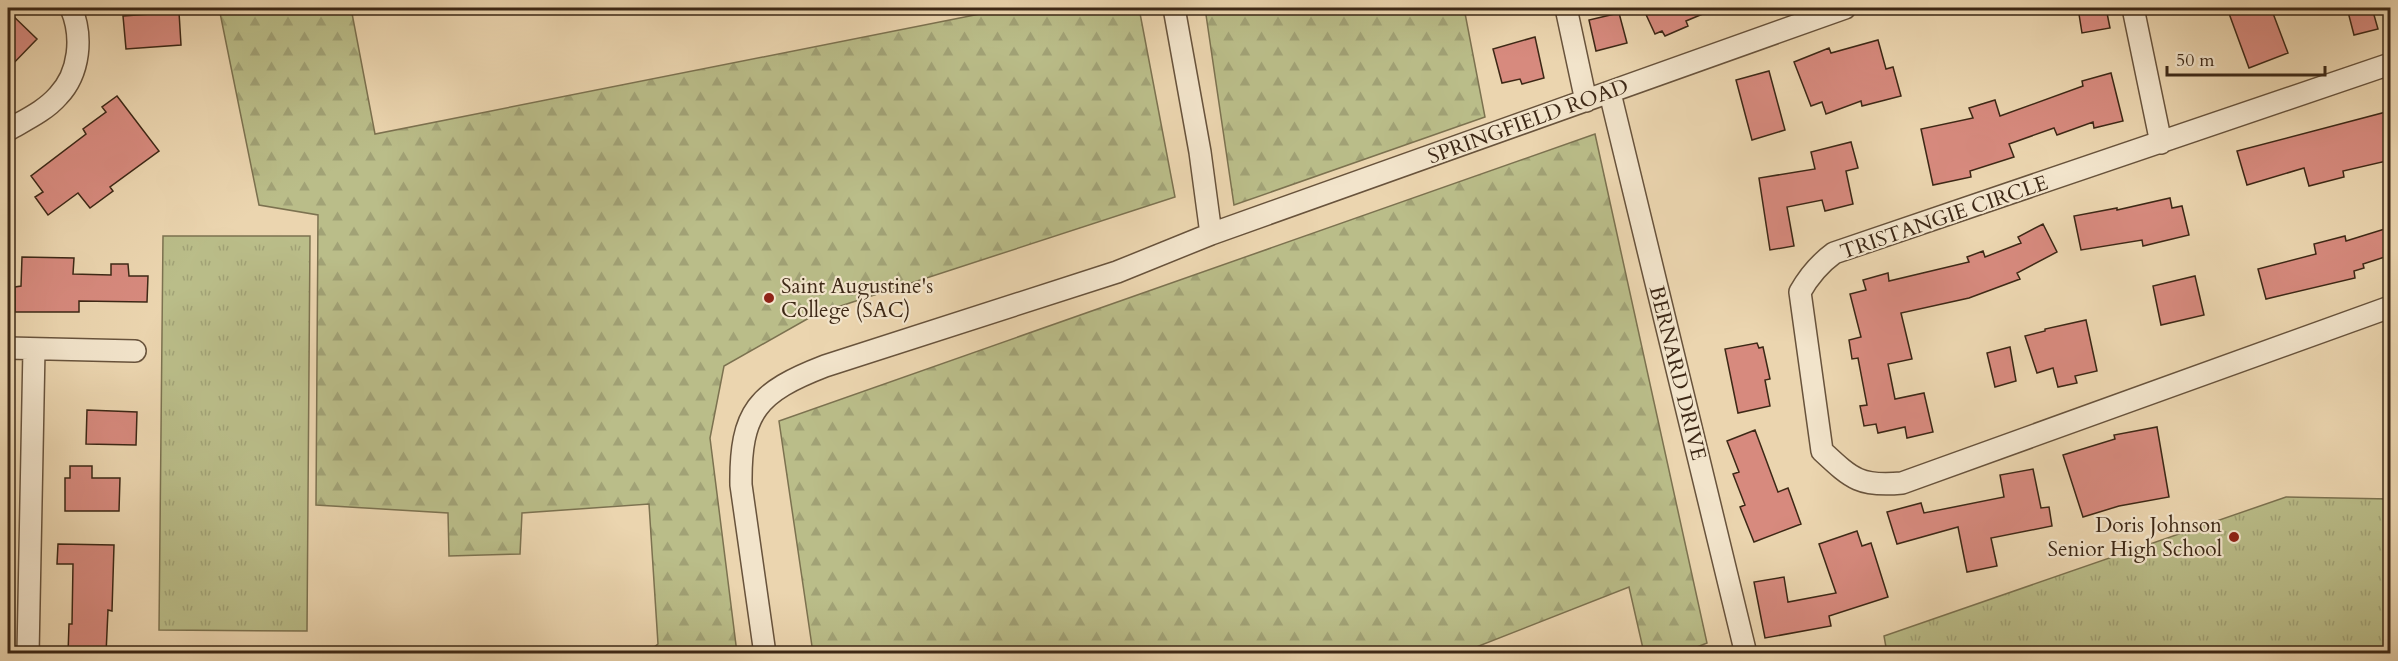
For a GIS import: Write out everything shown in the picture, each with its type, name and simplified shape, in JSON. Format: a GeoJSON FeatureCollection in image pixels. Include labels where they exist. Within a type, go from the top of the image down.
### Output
{"type":"FeatureCollection","features":[{"type":"Feature","properties":{"kind":"street"},"geometry":{"type":"LineString","coordinates":[[8,130],[53,101],[70,78],[75,67],[78,42],[78,31],[71,8]]}},
{"type":"Feature","properties":{"kind":"street"},"geometry":{"type":"LineString","coordinates":[[1174,8],[1200,152],[1211,234]]}},
{"type":"Feature","properties":{"kind":"street"},"geometry":{"type":"LineString","coordinates":[[1566,8],[1586,101]]}},
{"type":"Feature","properties":{"kind":"street","name":"SPRINGFIELD ROAD"},"geometry":{"type":"LineString","coordinates":[[765,654],[741,485],[741,459],[745,432],[754,409],[772,390],[795,377],[825,366],[1117,272],[1211,234],[1845,8]]}},
{"type":"Feature","properties":{"kind":"street"},"geometry":{"type":"LineString","coordinates":[[2133,8],[2161,143]]}},
{"type":"Feature","properties":{"kind":"street","name":"TRISTANGIE CIRCLE"},"geometry":{"type":"LineString","coordinates":[[2391,64],[1834,253],[1820,264],[1800,292],[1822,451],[1856,479],[1877,486],[1902,483],[2391,307]]}},
{"type":"Feature","properties":{"kind":"street","name":"BERNARD DRIVE"},"geometry":{"type":"LineString","coordinates":[[1610,93],[1746,654]]}},
{"type":"Feature","properties":{"kind":"street"},"geometry":{"type":"LineString","coordinates":[[8,348],[135,351]]}},
{"type":"Feature","properties":{"kind":"street"},"geometry":{"type":"LineString","coordinates":[[28,654],[34,349]]}},
{"type":"Feature","properties":{"kind":"green space"},"geometry":{"type":"Polygon","coordinates":[[[219,8],[351,8],[375,134],[1010,8],[1139,8],[1175,197],[816,314],[724,366],[710,438],[737,653],[646,653],[658,644],[649,504],[522,513],[520,554],[449,556],[448,513],[316,505],[318,215],[259,205],[219,8]]]}},
{"type":"Feature","properties":{"kind":"green space"},"geometry":{"type":"Polygon","coordinates":[[[1205,8],[1464,8],[1485,117],[1234,205],[1205,8]]]}},
{"type":"Feature","properties":{"kind":"green space"},"geometry":{"type":"Polygon","coordinates":[[[1595,134],[1707,643],[1682,653],[1644,653],[1629,587],[1461,653],[813,653],[779,421],[1595,134]]]}},
{"type":"Feature","properties":{"kind":"green space"},"geometry":{"type":"Polygon","coordinates":[[[163,236],[310,236],[307,631],[159,630],[163,236]]]}},
{"type":"Feature","properties":{"kind":"green space","name":"Doris Johnson Senior High School"},"geometry":{"type":"Polygon","coordinates":[[[2286,497],[2390,499],[2390,653],[1887,653],[1884,636],[2286,497]]]}},
{"type":"Feature","properties":{"kind":"building"},"geometry":{"type":"Polygon","coordinates":[[[1643,8],[1717,8],[1686,21],[1688,26],[1665,36],[1662,31],[1655,34],[1643,8]]]}},
{"type":"Feature","properties":{"kind":"building"},"geometry":{"type":"Polygon","coordinates":[[[2078,8],[2106,8],[2110,28],[2082,33],[2078,8]]]}},
{"type":"Feature","properties":{"kind":"building"},"geometry":{"type":"Polygon","coordinates":[[[2227,8],[2271,8],[2288,53],[2249,68],[2227,8]]]}},
{"type":"Feature","properties":{"kind":"building"},"geometry":{"type":"Polygon","coordinates":[[[2347,8],[2372,8],[2378,29],[2354,35],[2347,8]]]}},
{"type":"Feature","properties":{"kind":"building"},"geometry":{"type":"Polygon","coordinates":[[[8,11],[37,39],[8,69],[8,11]]]}},
{"type":"Feature","properties":{"kind":"building"},"geometry":{"type":"Polygon","coordinates":[[[179,12],[181,45],[126,49],[123,16],[179,12]]]}},
{"type":"Feature","properties":{"kind":"building"},"geometry":{"type":"Polygon","coordinates":[[[1619,13],[1627,43],[1596,51],[1589,20],[1619,13]]]}},
{"type":"Feature","properties":{"kind":"building"},"geometry":{"type":"Polygon","coordinates":[[[1535,37],[1544,78],[1522,84],[1520,79],[1502,83],[1493,49],[1535,37]]]}},
{"type":"Feature","properties":{"kind":"building"},"geometry":{"type":"Polygon","coordinates":[[[1878,40],[1886,69],[1893,67],[1901,96],[1862,106],[1861,101],[1826,114],[1822,102],[1811,106],[1794,62],[1829,48],[1831,53],[1878,40]]]}},
{"type":"Feature","properties":{"kind":"building"},"geometry":{"type":"Polygon","coordinates":[[[1769,71],[1785,130],[1752,140],[1736,80],[1769,71]]]}},
{"type":"Feature","properties":{"kind":"building"},"geometry":{"type":"Polygon","coordinates":[[[2111,73],[2123,121],[2094,128],[2093,122],[2057,135],[2054,128],[2009,144],[2014,157],[1970,171],[1971,177],[1933,185],[1921,129],[1973,118],[1969,108],[1995,100],[2000,116],[2083,86],[2082,81],[2111,73]]]}},
{"type":"Feature","properties":{"kind":"building"},"geometry":{"type":"Polygon","coordinates":[[[117,96],[159,151],[110,187],[113,191],[90,208],[78,193],[48,215],[35,197],[43,192],[31,176],[86,134],[83,129],[106,112],[102,107],[117,96]]]}},
{"type":"Feature","properties":{"kind":"building"},"geometry":{"type":"Polygon","coordinates":[[[2386,112],[2391,130],[2391,160],[2343,171],[2344,177],[2309,186],[2304,168],[2247,185],[2237,151],[2386,112]]]}},
{"type":"Feature","properties":{"kind":"building"},"geometry":{"type":"Polygon","coordinates":[[[1851,142],[1858,168],[1846,171],[1853,204],[1825,211],[1822,200],[1787,207],[1794,246],[1770,250],[1759,178],[1815,169],[1811,152],[1851,142]]]}},
{"type":"Feature","properties":{"kind":"building"},"geometry":{"type":"Polygon","coordinates":[[[2170,198],[2172,208],[2182,206],[2189,235],[2143,246],[2142,240],[2081,250],[2074,216],[2117,208],[2117,210],[2170,198]]]}},
{"type":"Feature","properties":{"kind":"building"},"geometry":{"type":"Polygon","coordinates":[[[2043,224],[2057,252],[2017,273],[2020,279],[1969,298],[1901,313],[1912,359],[1888,364],[1895,399],[1924,393],[1933,432],[1907,438],[1905,427],[1878,433],[1876,424],[1864,426],[1860,406],[1867,405],[1858,358],[1852,359],[1849,340],[1861,337],[1850,294],[1866,290],[1863,280],[1888,273],[1889,281],[1969,262],[1967,257],[1983,251],[1985,257],[2021,243],[2018,237],[2043,224]]]}},
{"type":"Feature","properties":{"kind":"building"},"geometry":{"type":"Polygon","coordinates":[[[2391,227],[2391,255],[2363,264],[2364,268],[2354,271],[2355,278],[2266,299],[2258,269],[2316,254],[2314,244],[2345,236],[2346,241],[2391,227]]]}},
{"type":"Feature","properties":{"kind":"building"},"geometry":{"type":"Polygon","coordinates":[[[22,257],[74,258],[73,274],[111,275],[111,264],[128,264],[129,276],[148,276],[147,302],[79,301],[79,312],[15,312],[15,287],[21,286],[22,257]]]}},
{"type":"Feature","properties":{"kind":"building"},"geometry":{"type":"Polygon","coordinates":[[[2195,276],[2204,315],[2161,325],[2153,286],[2195,276]]]}},
{"type":"Feature","properties":{"kind":"building"},"geometry":{"type":"Polygon","coordinates":[[[2086,320],[2097,371],[2075,376],[2077,383],[2058,387],[2053,368],[2037,373],[2025,336],[2086,320]]]}},
{"type":"Feature","properties":{"kind":"building"},"geometry":{"type":"Polygon","coordinates":[[[1757,343],[1759,348],[1763,347],[1770,379],[1765,380],[1770,406],[1738,413],[1725,349],[1757,343]]]}},
{"type":"Feature","properties":{"kind":"building"},"geometry":{"type":"Polygon","coordinates":[[[2010,347],[2016,381],[1995,387],[1987,353],[2010,347]]]}},
{"type":"Feature","properties":{"kind":"building"},"geometry":{"type":"Polygon","coordinates":[[[87,410],[137,412],[136,445],[86,444],[87,410]]]}},
{"type":"Feature","properties":{"kind":"building"},"geometry":{"type":"Polygon","coordinates":[[[2157,427],[2169,497],[2119,506],[2083,517],[2063,455],[2115,439],[2114,435],[2157,427]]]}},
{"type":"Feature","properties":{"kind":"building"},"geometry":{"type":"Polygon","coordinates":[[[1755,430],[1778,492],[1788,488],[1801,524],[1754,542],[1740,507],[1745,505],[1733,474],[1739,472],[1727,441],[1755,430]]]}},
{"type":"Feature","properties":{"kind":"building"},"geometry":{"type":"Polygon","coordinates":[[[70,466],[92,466],[92,478],[120,478],[119,511],[65,511],[65,478],[70,478],[70,466]]]}},
{"type":"Feature","properties":{"kind":"building"},"geometry":{"type":"Polygon","coordinates":[[[2033,469],[2041,508],[2049,507],[2052,526],[1991,538],[1997,566],[1967,572],[1958,527],[1897,544],[1887,512],[1921,503],[1924,513],[2004,497],[2000,475],[2033,469]]]}},
{"type":"Feature","properties":{"kind":"building"},"geometry":{"type":"Polygon","coordinates":[[[1857,531],[1862,546],[1871,543],[1888,597],[1829,616],[1831,626],[1765,638],[1754,582],[1784,577],[1788,602],[1836,593],[1819,544],[1857,531]]]}},
{"type":"Feature","properties":{"kind":"building"},"geometry":{"type":"Polygon","coordinates":[[[58,544],[114,545],[112,611],[108,610],[106,654],[68,654],[69,624],[72,624],[73,564],[57,564],[58,544]]]}},
{"type":"Feature","properties":{"kind":"place","name":"Saint Augustine's College (SAC)"},"geometry":{"type":"Point","coordinates":[769,298]}},
{"type":"Feature","properties":{"kind":"place","name":"Doris Johnson Senior High School"},"geometry":{"type":"Point","coordinates":[2234,537]}}]}
